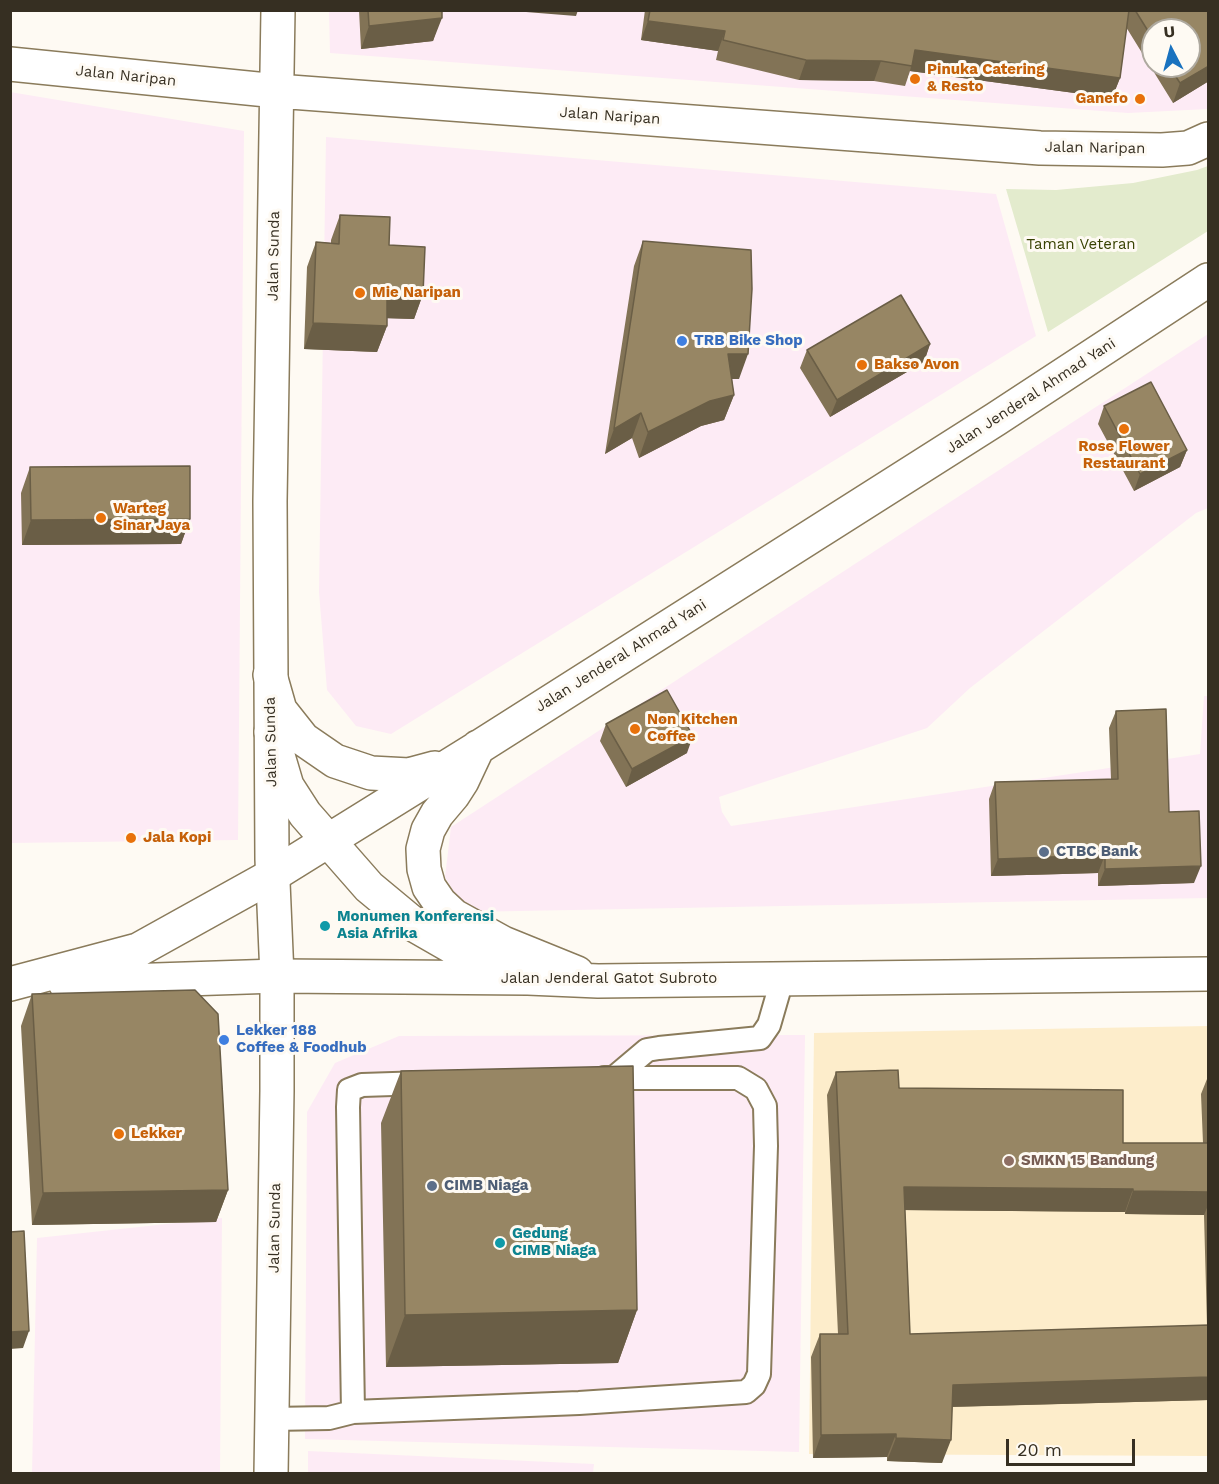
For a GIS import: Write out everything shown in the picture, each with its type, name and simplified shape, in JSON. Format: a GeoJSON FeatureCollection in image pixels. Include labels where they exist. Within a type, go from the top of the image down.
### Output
{"type":"FeatureCollection","features":[{"type":"Feature","properties":{"kind":"main road","name":"Jalan Sunda"},"geometry":{"type":"LineString","coordinates":[[271,1473],[278,1091],[270,675],[270,501],[278,10]]}},
{"type":"Feature","properties":{"kind":"main road","name":"Jalan Naripan"},"geometry":{"type":"LineString","coordinates":[[10,64],[277,91],[1040,148],[1162,150],[1188,148],[1209,139]]}},
{"type":"Feature","properties":{"kind":"main road","name":"Jalan Jenderal Ahmad Yani"},"geometry":{"type":"LineString","coordinates":[[10,984],[138,950],[273,875],[996,419],[1209,280]]}},
{"type":"Feature","properties":{"kind":"main road"},"geometry":{"type":"LineString","coordinates":[[270,675],[280,710],[303,739],[335,761],[371,773],[409,775],[446,766],[479,747]]}},
{"type":"Feature","properties":{"kind":"main road"},"geometry":{"type":"LineString","coordinates":[[271,732],[287,786],[305,814],[369,887],[416,926],[470,957],[528,978]]}},
{"type":"Feature","properties":{"kind":"main road"},"geometry":{"type":"LineString","coordinates":[[479,747],[462,781],[428,830],[423,849],[424,869],[429,887],[440,903],[454,916],[503,943],[598,981]]}},
{"type":"Feature","properties":{"kind":"main road","name":"Jalan Jenderal Gatot Subroto"},"geometry":{"type":"LineString","coordinates":[[10,984],[277,976],[528,978],[598,981],[1209,974]]}},
{"type":"Feature","properties":{"kind":"lane"},"geometry":{"type":"LineString","coordinates":[[615,1077],[647,1050],[760,1038],[769,1024],[783,980]]}},
{"type":"Feature","properties":{"kind":"lane"},"geometry":{"type":"LineString","coordinates":[[272,1419],[329,1418],[353,1412],[579,1403],[746,1392],[754,1385],[759,1374],[766,1146],[765,1106],[756,1089],[738,1078],[581,1078]]}},
{"type":"Feature","properties":{"kind":"lane"},"geometry":{"type":"LineString","coordinates":[[353,1412],[348,1107],[350,1090],[363,1085],[443,1083]]}},
{"type":"Feature","properties":{"kind":"shaded area"},"geometry":{"type":"Polygon","coordinates":[[[329,11],[1208,11],[1208,109],[1128,113],[330,53],[329,11]]]}},
{"type":"Feature","properties":{"kind":"shaded area"},"geometry":{"type":"Polygon","coordinates":[[[10,92],[244,131],[238,840],[11,843],[10,92]]]}},
{"type":"Feature","properties":{"kind":"shaded area"},"geometry":{"type":"Polygon","coordinates":[[[326,137],[996,194],[1036,336],[391,734],[356,726],[327,690],[319,592],[326,137]]]}},
{"type":"Feature","properties":{"kind":"shaded area"},"geometry":{"type":"Polygon","coordinates":[[[1208,334],[1208,508],[1196,513],[970,688],[927,728],[719,797],[722,812],[731,826],[1200,754],[1204,696],[1208,696],[1208,898],[466,912],[445,877],[451,827],[1208,334]]]}},
{"type":"Feature","properties":{"kind":"shaded area"},"geometry":{"type":"Polygon","coordinates":[[[1208,1026],[1208,1456],[809,1454],[814,1033],[1208,1026]]]}},
{"type":"Feature","properties":{"kind":"shaded area"},"geometry":{"type":"Polygon","coordinates":[[[805,1035],[799,1452],[305,1439],[307,1112],[335,1063],[399,1036],[805,1035]]]}},
{"type":"Feature","properties":{"kind":"shaded area"},"geometry":{"type":"Polygon","coordinates":[[[222,1218],[220,1473],[32,1474],[37,1238],[222,1218]]]}},
{"type":"Feature","properties":{"kind":"shaded area"},"geometry":{"type":"Polygon","coordinates":[[[308,1451],[594,1464],[593,1473],[308,1473],[308,1451]]]}},
{"type":"Feature","properties":{"kind":"green space","name":"Taman Veteran"},"geometry":{"type":"Polygon","coordinates":[[[1208,166],[1208,231],[1048,332],[1006,189],[1056,190],[1133,183],[1208,166]]]}},
{"type":"Feature","properties":{"kind":"building"},"geometry":{"type":"Polygon","coordinates":[[[368,10],[442,10],[442,18],[369,26],[368,10]]]}},
{"type":"Feature","properties":{"kind":"building"},"geometry":{"type":"Polygon","coordinates":[[[650,10],[1129,10],[1120,78],[915,50],[912,66],[881,61],[806,60],[723,40],[725,31],[648,21],[650,10]]]}},
{"type":"Feature","properties":{"kind":"building"},"geometry":{"type":"Polygon","coordinates":[[[1135,10],[1209,10],[1209,66],[1201,71],[1201,18],[1141,20],[1135,10]]]}},
{"type":"Feature","properties":{"kind":"building"},"geometry":{"type":"Polygon","coordinates":[[[1177,78],[1189,78],[1180,83],[1177,78]]]}},
{"type":"Feature","properties":{"kind":"building","name":"Mie Naripan"},"geometry":{"type":"Polygon","coordinates":[[[340,215],[390,217],[389,245],[425,247],[423,294],[387,293],[387,326],[313,323],[316,242],[339,244],[340,215]]]}},
{"type":"Feature","properties":{"kind":"building","name":"TRB Bike Shop"},"geometry":{"type":"Polygon","coordinates":[[[643,241],[751,250],[752,289],[748,354],[728,354],[734,395],[710,401],[648,432],[641,413],[614,429],[643,241]]]}},
{"type":"Feature","properties":{"kind":"building","name":"Bakso Avon"},"geometry":{"type":"Polygon","coordinates":[[[901,295],[930,344],[837,400],[807,350],[901,295]]]}},
{"type":"Feature","properties":{"kind":"building"},"geometry":{"type":"Polygon","coordinates":[[[1151,382],[1187,450],[1140,474],[1104,406],[1151,382]]]}},
{"type":"Feature","properties":{"kind":"building"},"geometry":{"type":"Polygon","coordinates":[[[190,466],[190,519],[31,520],[30,467],[190,466]]]}},
{"type":"Feature","properties":{"kind":"building"},"geometry":{"type":"Polygon","coordinates":[[[667,690],[693,736],[632,769],[606,724],[667,690]]]}},
{"type":"Feature","properties":{"kind":"building"},"geometry":{"type":"Polygon","coordinates":[[[1166,709],[1169,812],[1199,811],[1201,866],[1105,869],[1105,855],[998,859],[995,782],[1118,779],[1116,711],[1166,709]]]}},
{"type":"Feature","properties":{"kind":"building","name":"Lekker"},"geometry":{"type":"Polygon","coordinates":[[[195,990],[218,1014],[228,1190],[43,1193],[32,994],[195,990]]]}},
{"type":"Feature","properties":{"kind":"building","name":"Gedung CIMB Niaga"},"geometry":{"type":"Polygon","coordinates":[[[633,1066],[637,1310],[405,1315],[401,1071],[633,1066]]]}},
{"type":"Feature","properties":{"kind":"building"},"geometry":{"type":"Polygon","coordinates":[[[898,1070],[899,1088],[1123,1090],[1123,1143],[1209,1143],[1209,1192],[904,1187],[910,1334],[1209,1325],[1209,1377],[953,1385],[951,1440],[896,1438],[896,1434],[821,1435],[820,1334],[848,1334],[836,1072],[898,1070]]]}},
{"type":"Feature","properties":{"kind":"building"},"geometry":{"type":"Polygon","coordinates":[[[24,1231],[29,1331],[10,1332],[10,1232],[24,1231]]]}},
{"type":"Feature","properties":{"kind":"place","name":"Pinuka Catering & Resto"},"geometry":{"type":"Point","coordinates":[915,79]}},
{"type":"Feature","properties":{"kind":"place","name":"Ganefo"},"geometry":{"type":"Point","coordinates":[1140,99]}},
{"type":"Feature","properties":{"kind":"place","name":"Mie Naripan"},"geometry":{"type":"Point","coordinates":[360,293]}},
{"type":"Feature","properties":{"kind":"place","name":"TRB Bike Shop"},"geometry":{"type":"Point","coordinates":[682,341]}},
{"type":"Feature","properties":{"kind":"place","name":"Bakso Avon"},"geometry":{"type":"Point","coordinates":[862,365]}},
{"type":"Feature","properties":{"kind":"place","name":"Rose Flower Restaurant"},"geometry":{"type":"Point","coordinates":[1124,429]}},
{"type":"Feature","properties":{"kind":"place","name":"Warteg Sinar Jaya"},"geometry":{"type":"Point","coordinates":[101,518]}},
{"type":"Feature","properties":{"kind":"place","name":"Non Kitchen Coffee"},"geometry":{"type":"Point","coordinates":[635,729]}},
{"type":"Feature","properties":{"kind":"place","name":"Jala Kopi"},"geometry":{"type":"Point","coordinates":[131,838]}},
{"type":"Feature","properties":{"kind":"place","name":"CTBC Bank"},"geometry":{"type":"Point","coordinates":[1044,852]}},
{"type":"Feature","properties":{"kind":"place","name":"Monumen Konferensi Asia Afrika"},"geometry":{"type":"Point","coordinates":[325,926]}},
{"type":"Feature","properties":{"kind":"place","name":"Lekker 188 Coffee & Foodhub"},"geometry":{"type":"Point","coordinates":[224,1040]}},
{"type":"Feature","properties":{"kind":"place","name":"Lekker"},"geometry":{"type":"Point","coordinates":[119,1134]}},
{"type":"Feature","properties":{"kind":"place","name":"SMKN 15 Bandung"},"geometry":{"type":"Point","coordinates":[1009,1161]}},
{"type":"Feature","properties":{"kind":"place","name":"CIMB Niaga"},"geometry":{"type":"Point","coordinates":[432,1186]}},
{"type":"Feature","properties":{"kind":"place","name":"Gedung CIMB Niaga"},"geometry":{"type":"Point","coordinates":[500,1243]}}]}
